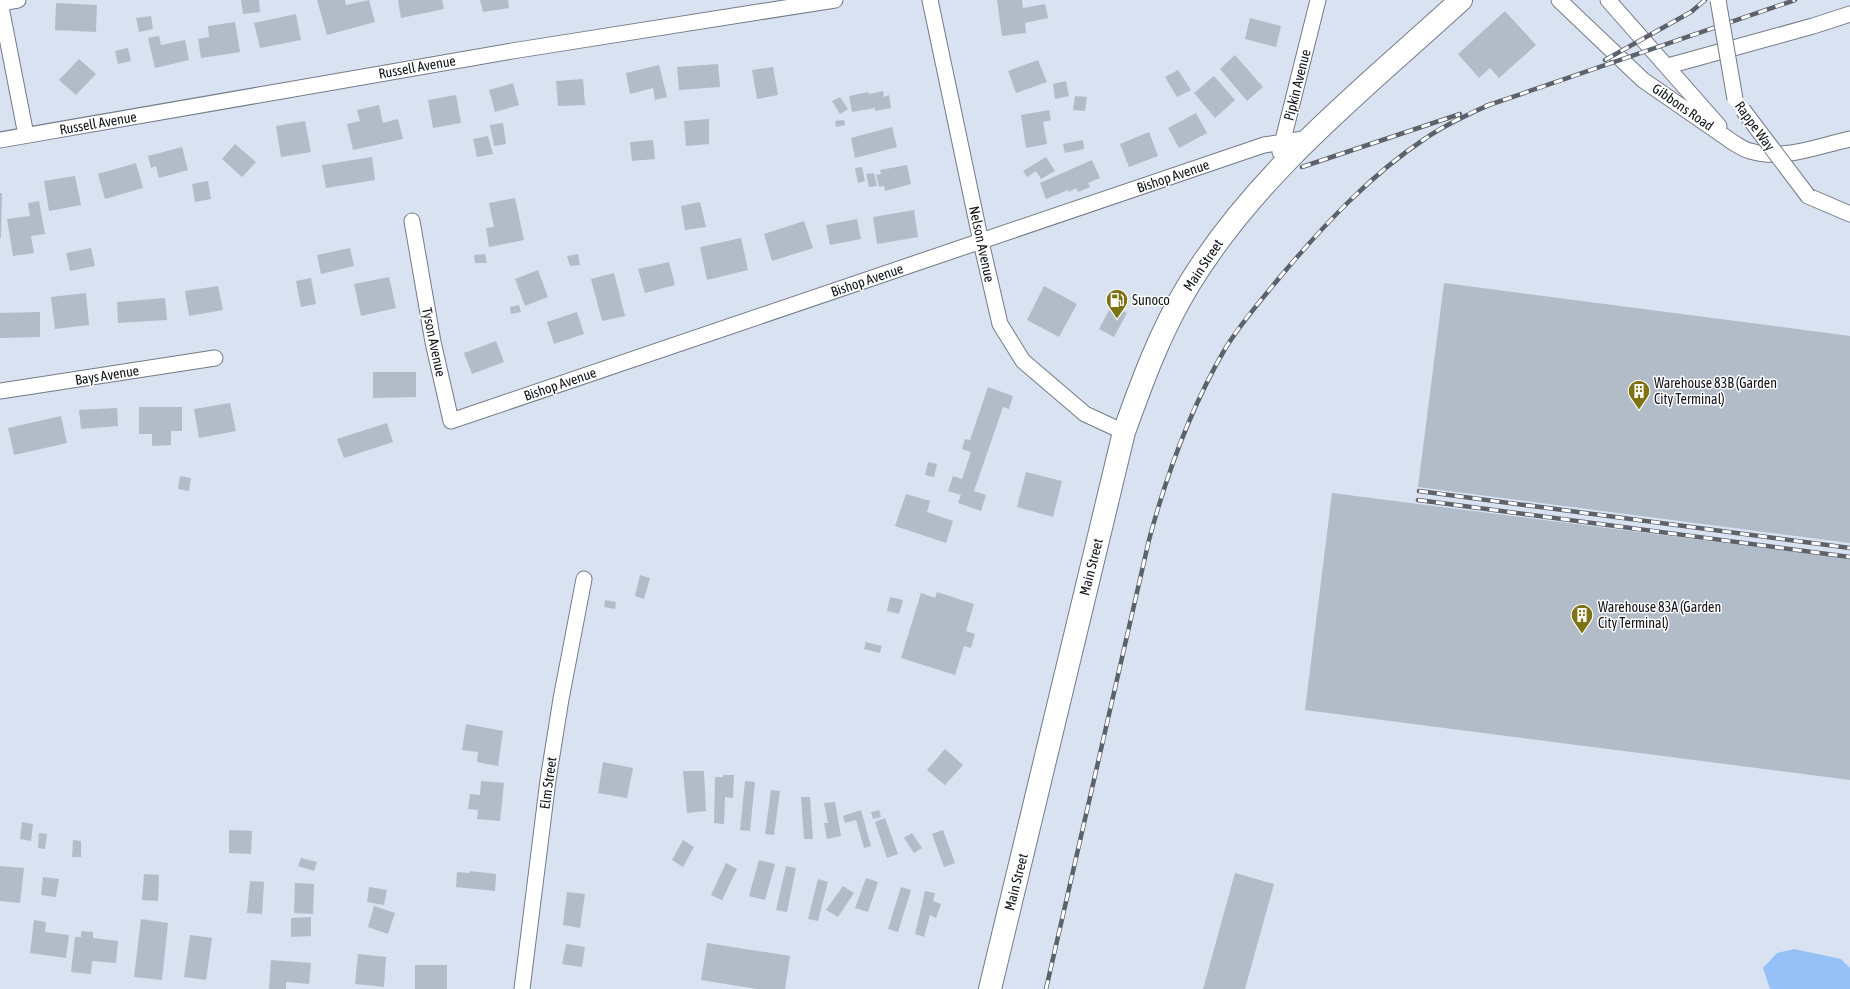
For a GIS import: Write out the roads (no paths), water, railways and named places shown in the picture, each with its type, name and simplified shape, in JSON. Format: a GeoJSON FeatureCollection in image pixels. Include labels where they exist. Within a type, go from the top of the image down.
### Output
{"type":"FeatureCollection","features":[{"type":"Feature","properties":{"kind":"main road","name":"Main Street"},"geometry":{"type":"LineString","coordinates":[[990,989],[1124,432],[1151,359],[1172,315],[1206,258],[1234,221],[1270,178],[1310,138],[1461,0]]}},
{"type":"Feature","properties":{"kind":"street"},"geometry":{"type":"LineString","coordinates":[[18,0],[0,3],[26,135]]}},
{"type":"Feature","properties":{"kind":"street","name":"Russell Avenue"},"geometry":{"type":"LineString","coordinates":[[0,140],[512,50],[835,0]]}},
{"type":"Feature","properties":{"kind":"street","name":"Nelson Avenue"},"geometry":{"type":"LineString","coordinates":[[930,0],[981,242],[1000,324],[1023,361],[1086,414],[1124,432]]}},
{"type":"Feature","properties":{"kind":"street","name":"Pipkin Avenue"},"geometry":{"type":"LineString","coordinates":[[1310,138],[1283,143],[1318,0]]}},
{"type":"Feature","properties":{"kind":"street","name":"Gibbons Road"},"geometry":{"type":"LineString","coordinates":[[1559,0],[1643,80],[1734,143]]}},
{"type":"Feature","properties":{"kind":"street","name":"Gibbons Road"},"geometry":{"type":"LineString","coordinates":[[1608,0],[1668,66],[1734,143]]}},
{"type":"Feature","properties":{"kind":"street","name":"Rappe Way"},"geometry":{"type":"LineString","coordinates":[[1718,0],[1739,105],[1808,196],[1850,214]]}},
{"type":"Feature","properties":{"kind":"street","name":"Gibbons Road"},"geometry":{"type":"LineString","coordinates":[[1668,66],[1813,26],[1850,14]]}},
{"type":"Feature","properties":{"kind":"street"},"geometry":{"type":"LineString","coordinates":[[1734,143],[1749,151],[1766,155],[1784,155],[1850,139]]}},
{"type":"Feature","properties":{"kind":"street","name":"Bishop Avenue"},"geometry":{"type":"LineString","coordinates":[[451,421],[1264,145],[1283,143]]}},
{"type":"Feature","properties":{"kind":"street","name":"Main Street"},"geometry":{"type":"LineString","coordinates":[[1270,178],[1283,143]]}},
{"type":"Feature","properties":{"kind":"street","name":"Tyson Avenue"},"geometry":{"type":"LineString","coordinates":[[412,221],[433,342],[451,421]]}},
{"type":"Feature","properties":{"kind":"street","name":"Bays Avenue"},"geometry":{"type":"LineString","coordinates":[[0,391],[215,358]]}},
{"type":"Feature","properties":{"kind":"street","name":"Elm Street"},"geometry":{"type":"LineString","coordinates":[[522,989],[550,766],[584,579]]}},
{"type":"Feature","properties":{"kind":"water"},"geometry":{"type":"Polygon","coordinates":[[[1794,949],[1841,959],[1850,968],[1850,989],[1770,989],[1763,968],[1777,953],[1794,949]]]}},
{"type":"Feature","properties":{"kind":"railway"},"geometry":{"type":"LineString","coordinates":[[1605,60],[1691,12],[1705,0]]}},
{"type":"Feature","properties":{"kind":"railway"},"geometry":{"type":"LineString","coordinates":[[1486,106],[1795,0]]}},
{"type":"Feature","properties":{"kind":"railway"},"geometry":{"type":"LineString","coordinates":[[1046,989],[1149,540],[1172,466],[1190,418],[1212,372],[1237,330],[1251,312],[1296,258],[1348,202],[1386,168],[1426,138],[1466,115],[1491,104]]}},
{"type":"Feature","properties":{"kind":"railway"},"geometry":{"type":"LineString","coordinates":[[1302,167],[1460,114]]}},
{"type":"Feature","properties":{"kind":"railway"},"geometry":{"type":"LineString","coordinates":[[1419,491],[1850,548]]}},
{"type":"Feature","properties":{"kind":"railway"},"geometry":{"type":"LineString","coordinates":[[1418,500],[1850,557]]}},
{"type":"Feature","properties":{"kind":"place","name":"Sunoco"},"geometry":{"type":"Point","coordinates":[1117,320]}},
{"type":"Feature","properties":{"kind":"place","name":"Warehouse 83B (Garden City Terminal)"},"geometry":{"type":"Point","coordinates":[1639,410]}},
{"type":"Feature","properties":{"kind":"place","name":"Warehouse 83A (Garden City Terminal)"},"geometry":{"type":"Point","coordinates":[1582,634]}}]}
